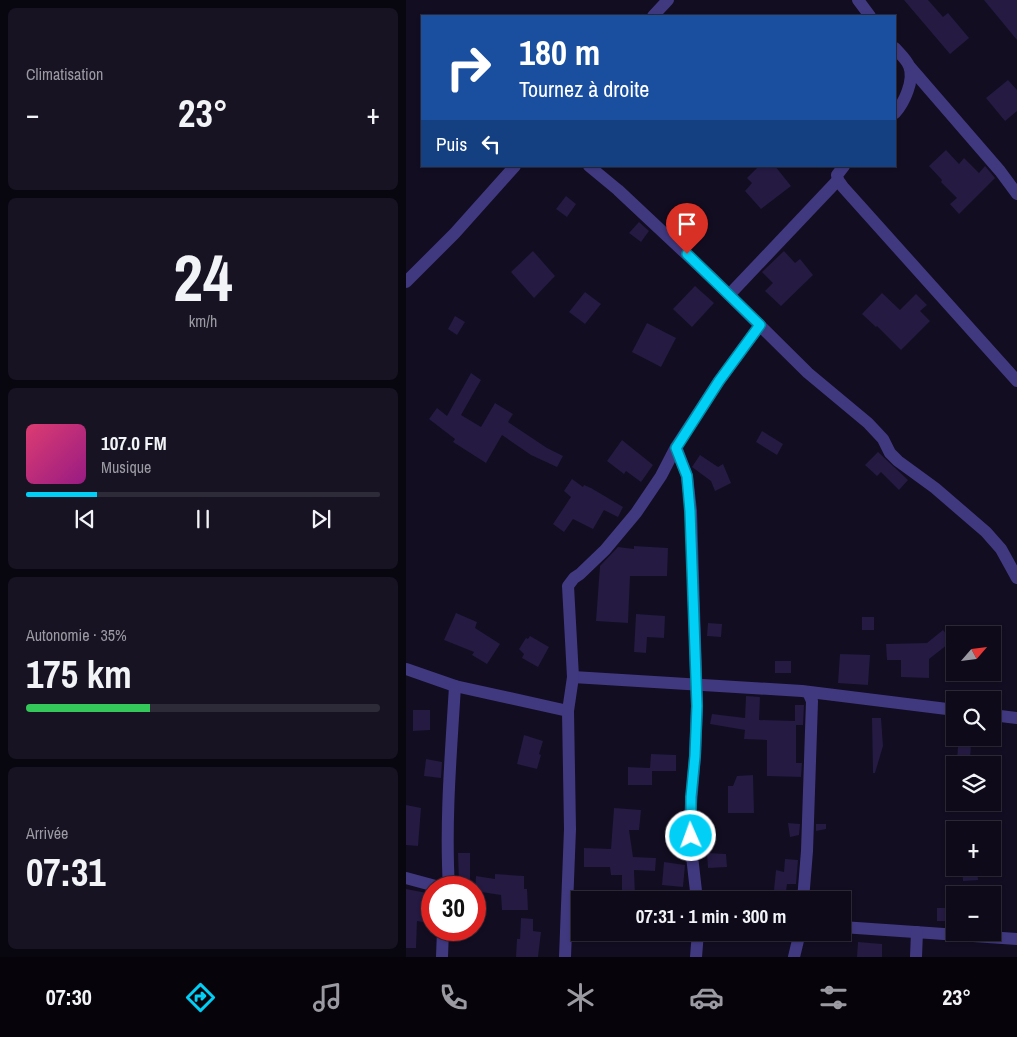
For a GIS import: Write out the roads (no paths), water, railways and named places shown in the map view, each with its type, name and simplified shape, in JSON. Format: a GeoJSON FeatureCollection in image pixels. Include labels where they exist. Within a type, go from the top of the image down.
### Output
{"type":"FeatureCollection","features":[{"type":"Feature","properties":{"kind":"street"},"geometry":{"type":"LineString","coordinates":[[654,15],[668,0]]}},
{"type":"Feature","properties":{"kind":"street"},"geometry":{"type":"LineString","coordinates":[[858,0],[869,15]]}},
{"type":"Feature","properties":{"kind":"street"},"geometry":{"type":"LineString","coordinates":[[896,49],[1000,171],[1017,194]]}},
{"type":"Feature","properties":{"kind":"street"},"geometry":{"type":"LineString","coordinates":[[896,113],[902,106],[910,84],[910,67]]}},
{"type":"Feature","properties":{"kind":"street"},"geometry":{"type":"LineString","coordinates":[[406,282],[455,233],[514,167]]}},
{"type":"Feature","properties":{"kind":"street"},"geometry":{"type":"LineString","coordinates":[[590,167],[618,190],[808,373],[868,423],[883,439],[890,453],[898,461],[935,488],[993,538],[1017,578]]}},
{"type":"Feature","properties":{"kind":"street"},"geometry":{"type":"LineString","coordinates":[[843,167],[837,175],[838,180],[1017,381]]}},
{"type":"Feature","properties":{"kind":"street"},"geometry":{"type":"LineString","coordinates":[[729,295],[838,180]]}},
{"type":"Feature","properties":{"kind":"street"},"geometry":{"type":"LineString","coordinates":[[572,891],[568,711],[573,677],[568,586],[574,578],[605,550],[636,513],[719,381],[760,325]]}},
{"type":"Feature","properties":{"kind":"street"},"geometry":{"type":"LineString","coordinates":[[676,448],[687,476],[690,511],[696,684],[695,756],[690,816],[696,891]]}},
{"type":"Feature","properties":{"kind":"street"},"geometry":{"type":"LineString","coordinates":[[406,669],[455,686],[568,711]]}},
{"type":"Feature","properties":{"kind":"street"},"geometry":{"type":"LineString","coordinates":[[573,677],[808,692],[946,709]]}},
{"type":"Feature","properties":{"kind":"street"},"geometry":{"type":"LineString","coordinates":[[448,876],[449,795],[455,686]]}},
{"type":"Feature","properties":{"kind":"street"},"geometry":{"type":"LineString","coordinates":[[804,891],[807,851],[812,701],[808,692]]}},
{"type":"Feature","properties":{"kind":"street"},"geometry":{"type":"LineString","coordinates":[[1001,716],[1017,718]]}},
{"type":"Feature","properties":{"kind":"street"},"geometry":{"type":"LineString","coordinates":[[406,878],[421,882]]}},
{"type":"Feature","properties":{"kind":"street"},"geometry":{"type":"LineString","coordinates":[[565,957],[571,920]]}},
{"type":"Feature","properties":{"kind":"street"},"geometry":{"type":"LineString","coordinates":[[851,928],[1017,939]]}},
{"type":"Feature","properties":{"kind":"street"},"geometry":{"type":"LineString","coordinates":[[916,957],[917,932]]}},
{"type":"Feature","properties":{"kind":"street"},"geometry":{"type":"LineString","coordinates":[[442,957],[443,941]]}},
{"type":"Feature","properties":{"kind":"street"},"geometry":{"type":"LineString","coordinates":[[696,957],[697,941]]}},
{"type":"Feature","properties":{"kind":"street"},"geometry":{"type":"LineString","coordinates":[[794,957],[798,941]]}}]}
